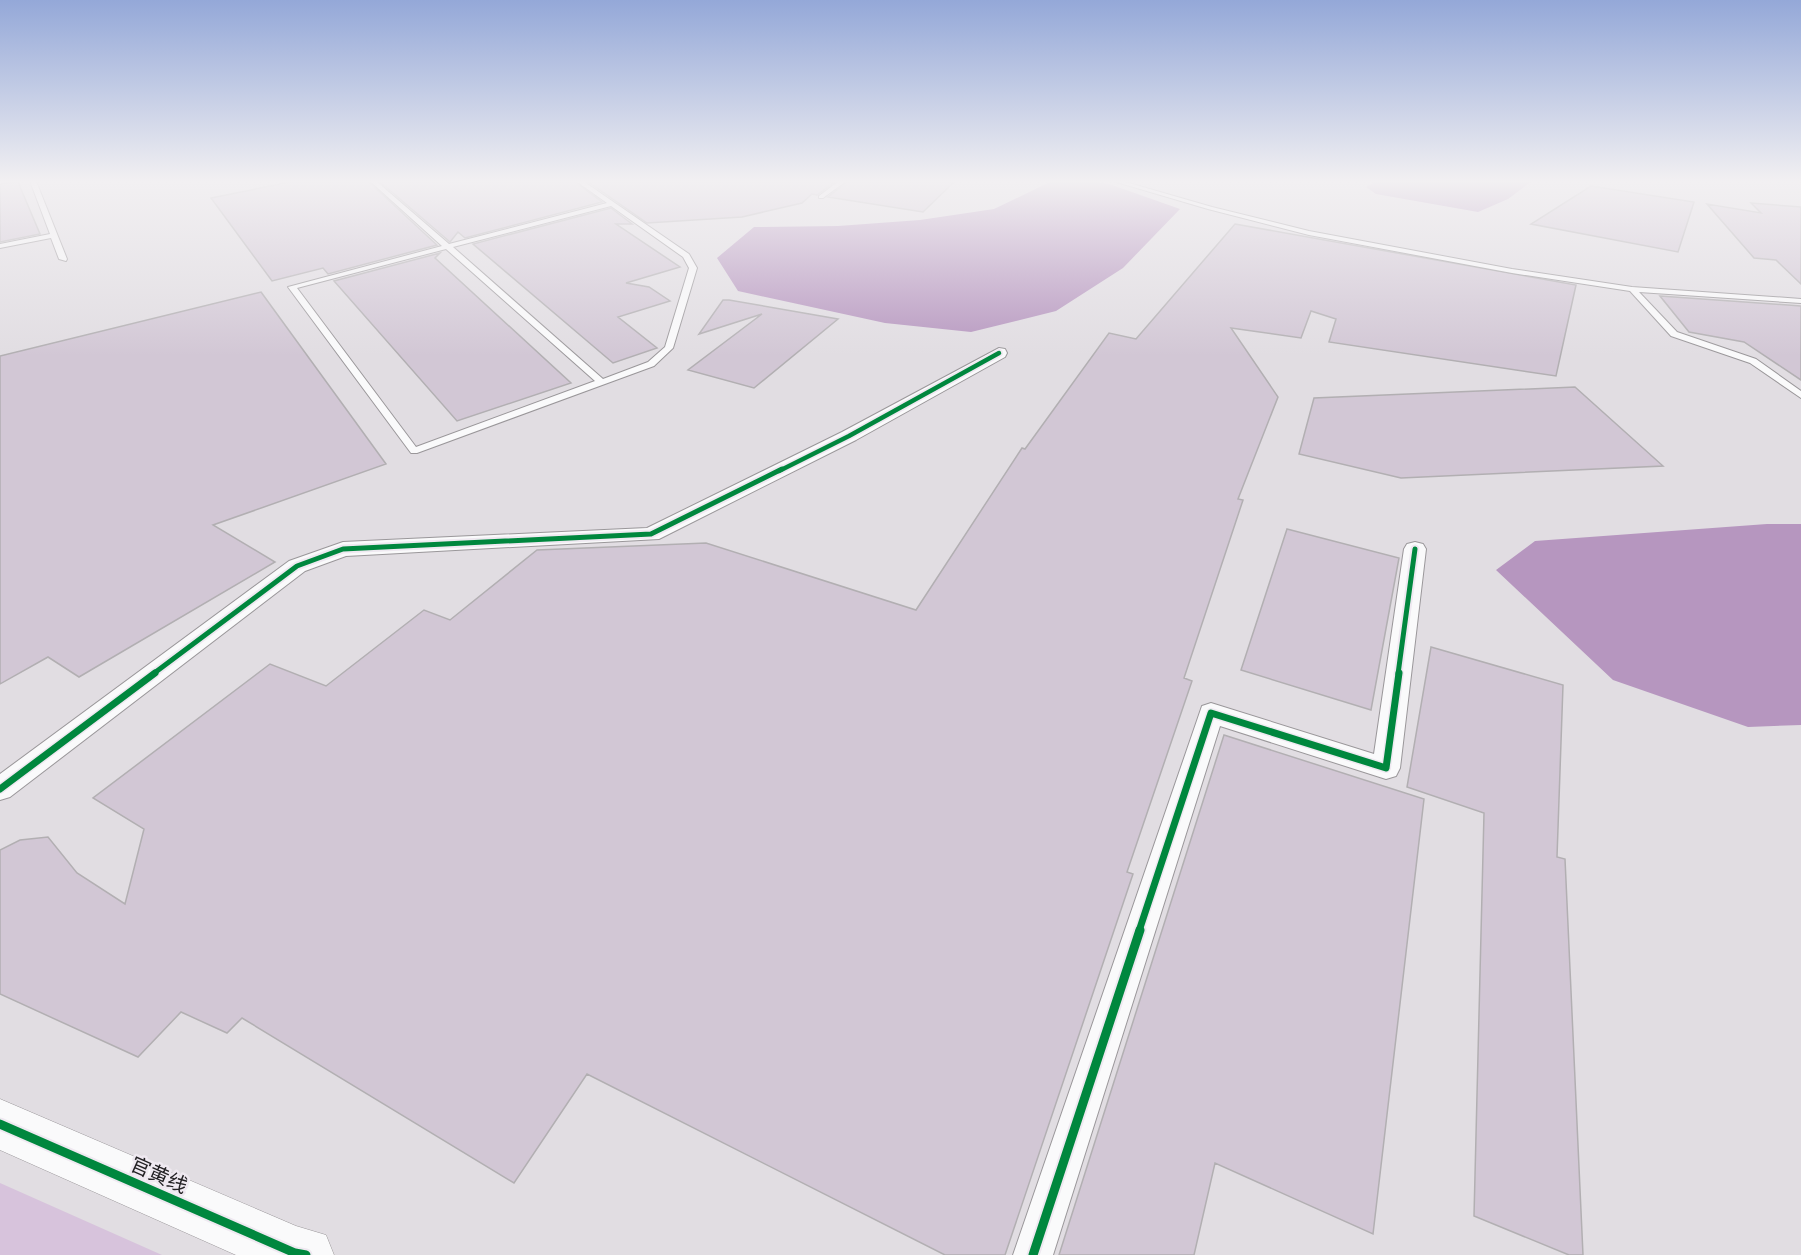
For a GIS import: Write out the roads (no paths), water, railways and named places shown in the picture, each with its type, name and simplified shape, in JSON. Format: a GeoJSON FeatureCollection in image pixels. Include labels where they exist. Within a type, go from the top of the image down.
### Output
{"type":"FeatureCollection","features":[{"type":"Feature","properties":{"kind":"street"},"geometry":{"type":"LineString","coordinates":[[0,789],[297,566],[343,549],[651,534],[849,436],[999,353]]}},
{"type":"Feature","properties":{"kind":"street"},"geometry":{"type":"LineString","coordinates":[[1033,1255],[1211,713],[1386,768],[1415,549]]}},
{"type":"Feature","properties":{"kind":"street","name":"官黄线"},"geometry":{"type":"LineString","coordinates":[[0,1124],[295,1253],[306,1255]]}},
{"type":"Feature","properties":{"kind":"lane"},"geometry":{"type":"LineString","coordinates":[[0,246],[32,240]]}},
{"type":"Feature","properties":{"kind":"lane"},"geometry":{"type":"LineString","coordinates":[[56,240],[63,259]]}},
{"type":"Feature","properties":{"kind":"lane"},"geometry":{"type":"LineString","coordinates":[[439,240],[601,382]]}},
{"type":"Feature","properties":{"kind":"lane"},"geometry":{"type":"LineString","coordinates":[[471,240],[292,287],[414,451],[651,364],[669,348],[693,268],[686,256],[663,240]]}},
{"type":"Feature","properties":{"kind":"lane"},"geometry":{"type":"LineString","coordinates":[[1344,240],[1512,271],[1632,289],[1801,301]]}},
{"type":"Feature","properties":{"kind":"lane"},"geometry":{"type":"LineString","coordinates":[[1632,289],[1674,334],[1753,361],[1801,395]]}}]}
